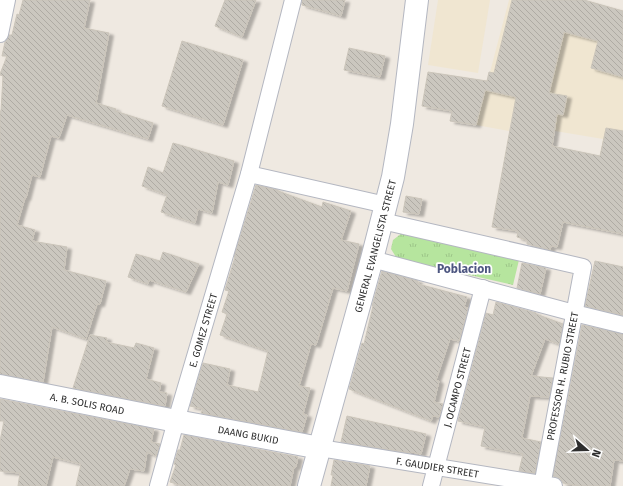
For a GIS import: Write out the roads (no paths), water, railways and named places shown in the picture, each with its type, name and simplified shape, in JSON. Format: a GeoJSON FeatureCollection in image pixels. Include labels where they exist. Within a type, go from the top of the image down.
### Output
{"type":"FeatureCollection","features":[{"type":"Feature","properties":{"kind":"main road","name":"GENERAL EVANGELISTA STREET"},"geometry":{"type":"LineString","coordinates":[[309,486],[372,259],[394,170],[402,124],[417,0]]}},
{"type":"Feature","properties":{"kind":"main road","name":"A. B. SOLIS ROAD"},"geometry":{"type":"LineString","coordinates":[[0,386],[176,421]]}},
{"type":"Feature","properties":{"kind":"main road","name":"DAANG BUKID"},"geometry":{"type":"LineString","coordinates":[[176,421],[320,448]]}},
{"type":"Feature","properties":{"kind":"street"},"geometry":{"type":"LineString","coordinates":[[0,34],[7,0]]}},
{"type":"Feature","properties":{"kind":"street","name":"E. GOMEZ STREET"},"geometry":{"type":"LineString","coordinates":[[158,486],[249,174],[293,0]]}},
{"type":"Feature","properties":{"kind":"street"},"geometry":{"type":"LineString","coordinates":[[249,174],[384,213]]}},
{"type":"Feature","properties":{"kind":"street","name":"PROFESSOR H. RUBIO STREET"},"geometry":{"type":"LineString","coordinates":[[384,213],[583,267],[546,485]]}},
{"type":"Feature","properties":{"kind":"street"},"geometry":{"type":"LineString","coordinates":[[372,259],[623,325]]}},
{"type":"Feature","properties":{"kind":"street","name":"J. OCAMPO STREET"},"geometry":{"type":"LineString","coordinates":[[431,486],[483,288]]}},
{"type":"Feature","properties":{"kind":"street","name":"F. GAUDIER STREET"},"geometry":{"type":"LineString","coordinates":[[320,448],[546,485]]}},
{"type":"Feature","properties":{"kind":"district","name":"Poblacion"},"geometry":{"type":"Point","coordinates":[464,269]}}]}
